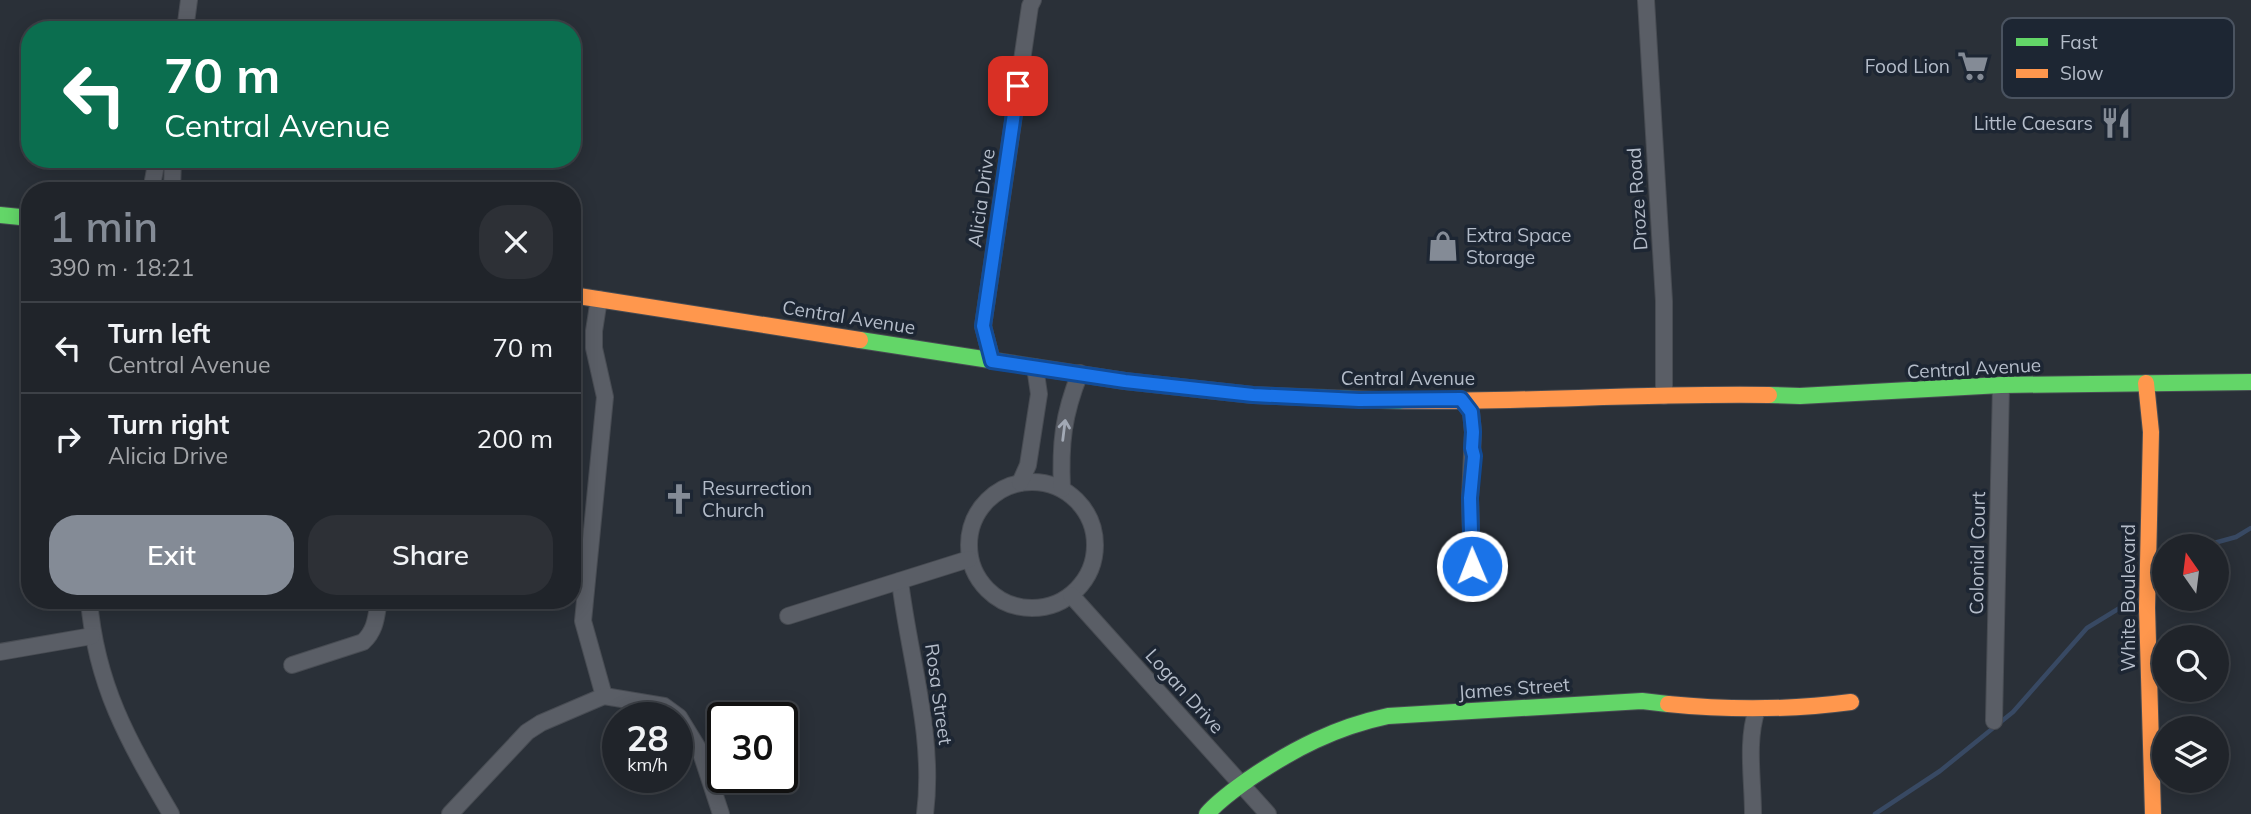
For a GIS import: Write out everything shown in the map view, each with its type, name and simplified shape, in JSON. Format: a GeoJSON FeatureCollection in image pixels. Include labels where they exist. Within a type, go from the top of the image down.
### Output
{"type":"FeatureCollection","features":[{"type":"Feature","properties":{"kind":"street"},"geometry":{"type":"LineString","coordinates":[[186,21],[189,0]]}},
{"type":"Feature","properties":{"kind":"street","name":"Alicia Drive"},"geometry":{"type":"LineString","coordinates":[[992,361],[983,326],[1033,0]]}},
{"type":"Feature","properties":{"kind":"street","name":"Droze Road"},"geometry":{"type":"LineString","coordinates":[[1646,0],[1664,301],[1664,396]]}},
{"type":"Feature","properties":{"kind":"street"},"geometry":{"type":"LineString","coordinates":[[0,215],[21,217]]}},
{"type":"Feature","properties":{"kind":"street","name":"Central Avenue"},"geometry":{"type":"LineString","coordinates":[[581,296],[992,361],[1253,395],[1359,400],[1800,396],[2001,386],[2251,382]]}},
{"type":"Feature","properties":{"kind":"street"},"geometry":{"type":"LineString","coordinates":[[599,299],[594,348],[605,397],[583,621],[604,696]]}},
{"type":"Feature","properties":{"kind":"street"},"geometry":{"type":"LineString","coordinates":[[1020,483],[1028,465],[1040,394],[1035,367]]}},
{"type":"Feature","properties":{"kind":"street"},"geometry":{"type":"LineString","coordinates":[[1062,489],[1060,461],[1065,420],[1080,373]]}},
{"type":"Feature","properties":{"kind":"street","name":"White Boulevard"},"geometry":{"type":"LineString","coordinates":[[2146,383],[2151,432],[2147,621],[2152,814]]}},
{"type":"Feature","properties":{"kind":"street","name":"Colonial Court"},"geometry":{"type":"LineString","coordinates":[[1994,721],[2001,386]]}},
{"type":"Feature","properties":{"kind":"street"},"geometry":{"type":"LineString","coordinates":[[1461,399],[1471,412],[1473,432],[1470,498],[1472,566]]}},
{"type":"Feature","properties":{"kind":"street"},"geometry":{"type":"LineString","coordinates":[[1020,483],[1049,484],[1062,489],[1076,499],[1093,527],[1096,543],[1088,576],[1071,595],[1049,607],[1015,607],[999,600],[985,589],[975,575],[969,559],[970,530],[979,510],[993,494],[1020,483]]}},
{"type":"Feature","properties":{"kind":"street"},"geometry":{"type":"LineString","coordinates":[[788,616],[969,559]]}},
{"type":"Feature","properties":{"kind":"street","name":"Rosa Street"},"geometry":{"type":"LineString","coordinates":[[900,581],[926,746],[925,814]]}},
{"type":"Feature","properties":{"kind":"street","name":"Logan Drive"},"geometry":{"type":"LineString","coordinates":[[1071,595],[1268,814]]}},
{"type":"Feature","properties":{"kind":"street"},"geometry":{"type":"LineString","coordinates":[[90,609],[92,636],[114,709],[134,751],[171,814]]}},
{"type":"Feature","properties":{"kind":"street"},"geometry":{"type":"LineString","coordinates":[[292,665],[363,642],[375,626],[378,609]]}},
{"type":"Feature","properties":{"kind":"street"},"geometry":{"type":"LineString","coordinates":[[0,652],[92,636]]}},
{"type":"Feature","properties":{"kind":"street"},"geometry":{"type":"LineString","coordinates":[[450,814],[527,732],[541,723],[604,696],[664,706],[679,717],[701,752],[721,814]]}},
{"type":"Feature","properties":{"kind":"street","name":"James Street"},"geometry":{"type":"LineString","coordinates":[[1207,814],[1225,796],[1295,748],[1322,734],[1354,723],[1388,716],[1642,701],[1713,709],[1815,707],[1851,702]]}},
{"type":"Feature","properties":{"kind":"street"},"geometry":{"type":"LineString","coordinates":[[1753,814],[1751,751],[1753,721],[1757,709]]}},
{"type":"Feature","properties":{"kind":"waterway"},"geometry":{"type":"LineString","coordinates":[[2230,539],[2251,528]]}},
{"type":"Feature","properties":{"kind":"waterway"},"geometry":{"type":"LineString","coordinates":[[1875,814],[1940,771],[2013,712],[2087,628],[2136,598]]}},
{"type":"Feature","properties":{"kind":"traffic: fast"},"geometry":{"type":"LineString","coordinates":[[0,215],[21,217]]}},
{"type":"Feature","properties":{"kind":"traffic: fast"},"geometry":{"type":"LineString","coordinates":[[860,340],[1125,381],[1253,395],[1404,401]]}},
{"type":"Feature","properties":{"kind":"traffic: fast"},"geometry":{"type":"LineString","coordinates":[[1769,395],[1800,396],[2001,385],[2251,382]]}},
{"type":"Feature","properties":{"kind":"traffic: fast"},"geometry":{"type":"LineString","coordinates":[[1207,814],[1249,779],[1282,758],[1333,733],[1388,716],[1642,701],[1668,704]]}},
{"type":"Feature","properties":{"kind":"traffic: slow"},"geometry":{"type":"LineString","coordinates":[[581,296],[860,340]]}},
{"type":"Feature","properties":{"kind":"traffic: slow"},"geometry":{"type":"LineString","coordinates":[[2146,383],[2151,432],[2147,608],[2153,814]]}},
{"type":"Feature","properties":{"kind":"traffic: slow"},"geometry":{"type":"LineString","coordinates":[[1404,401],[1769,395]]}},
{"type":"Feature","properties":{"kind":"traffic: slow"},"geometry":{"type":"LineString","coordinates":[[1668,704],[1759,708],[1851,702]]}},
{"type":"Feature","properties":{"kind":"place","name":"Food Lion"},"geometry":{"type":"Point","coordinates":[1973,66]}},
{"type":"Feature","properties":{"kind":"place","name":"Little Caesars"},"geometry":{"type":"Point","coordinates":[2116,123]}},
{"type":"Feature","properties":{"kind":"place","name":"Extra Space Storage"},"geometry":{"type":"Point","coordinates":[1443,246]}},
{"type":"Feature","properties":{"kind":"place","name":"Resurrection Church"},"geometry":{"type":"Point","coordinates":[679,499]}},
{"type":"Feature","properties":{"kind":"route"},"geometry":{"type":"LineString","coordinates":[[1018,86],[983,326],[992,361],[1125,381],[1253,395],[1359,400],[1461,399],[1471,412],[1473,432],[1470,498],[1472,566]]}}]}
